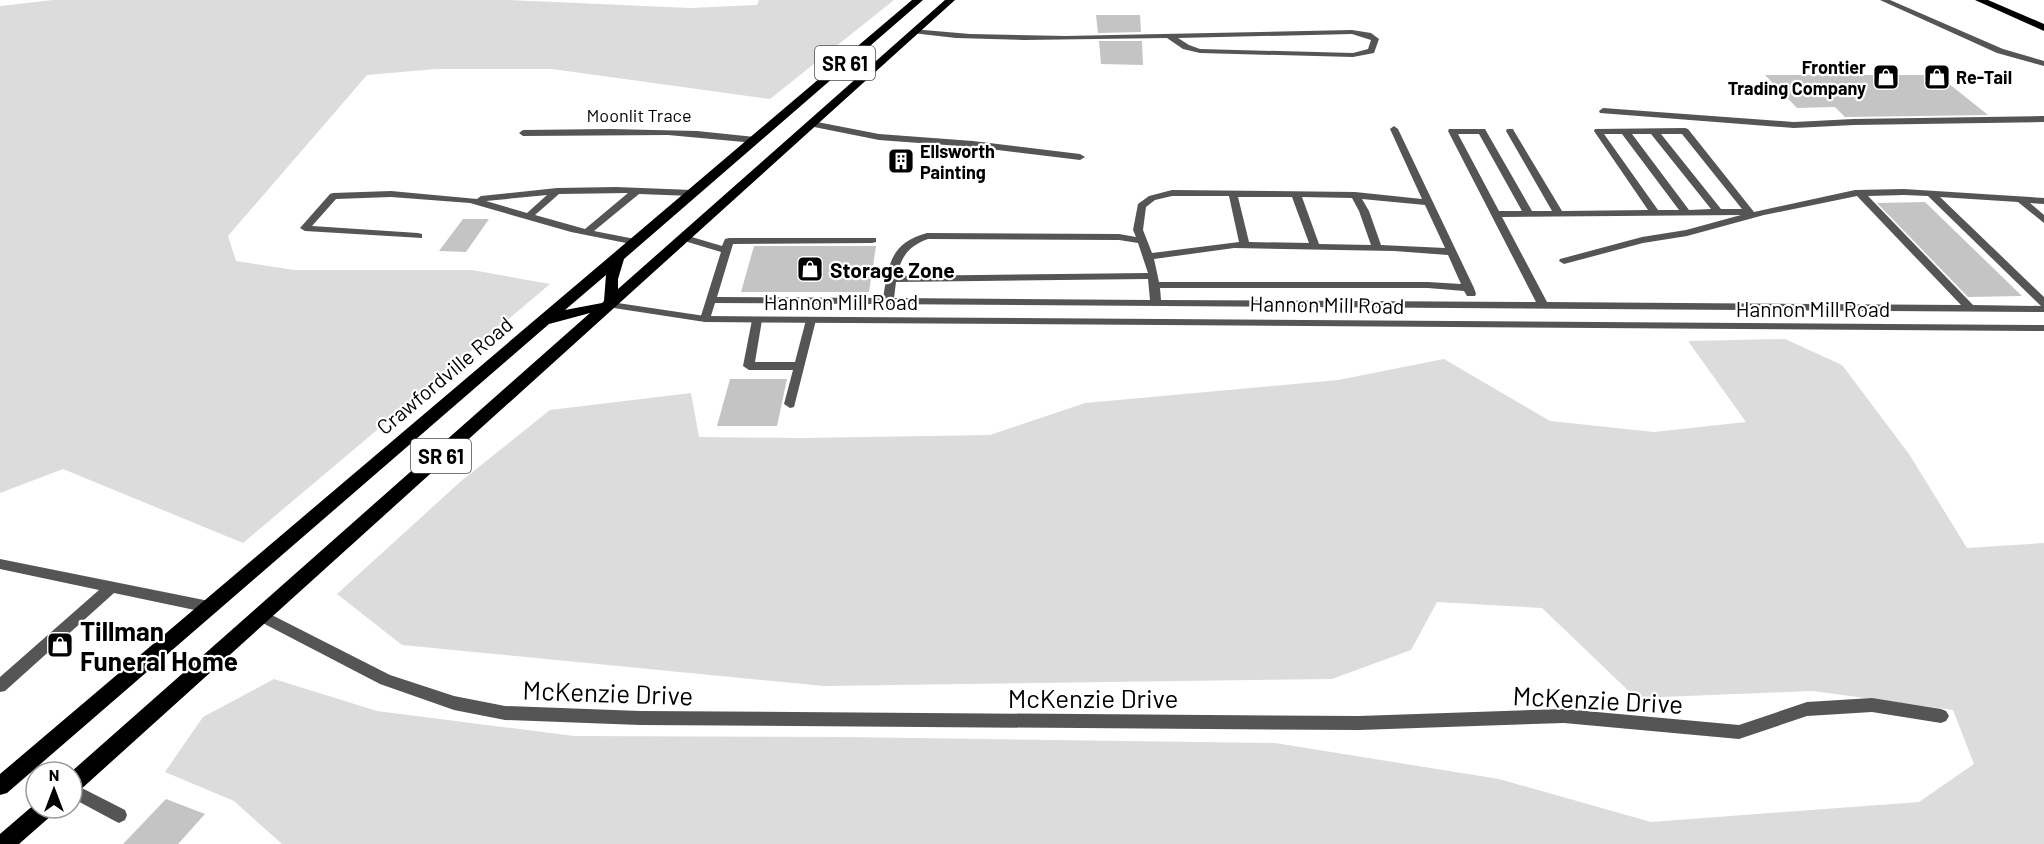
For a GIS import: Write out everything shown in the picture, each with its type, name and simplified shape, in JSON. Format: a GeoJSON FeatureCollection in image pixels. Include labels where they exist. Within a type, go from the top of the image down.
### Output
{"type":"FeatureCollection","features":[{"type":"Feature","properties":{"kind":"main road","name":"Crawfordville Road"},"geometry":{"type":"LineString","coordinates":[[0,786],[918,0]]}},
{"type":"Feature","properties":{"kind":"main road","name":"SR 61"},"geometry":{"type":"LineString","coordinates":[[84,772],[950,0]]}},
{"type":"Feature","properties":{"kind":"main road"},"geometry":{"type":"LineString","coordinates":[[1980,0],[2044,28]]}},
{"type":"Feature","properties":{"kind":"main road"},"geometry":{"type":"LineString","coordinates":[[897,48],[893,41],[894,31],[902,14]]}},
{"type":"Feature","properties":{"kind":"main road"},"geometry":{"type":"LineString","coordinates":[[840,99],[847,84],[846,61]]}},
{"type":"Feature","properties":{"kind":"main road"},"geometry":{"type":"LineString","coordinates":[[541,324],[566,314],[610,305],[611,279],[618,257]]}},
{"type":"Feature","properties":{"kind":"main road"},"geometry":{"type":"LineString","coordinates":[[4,844],[31,820]]}},
{"type":"Feature","properties":{"kind":"street"},"geometry":{"type":"LineString","coordinates":[[1884,0],[2001,51],[2044,64]]}},
{"type":"Feature","properties":{"kind":"street"},"geometry":{"type":"LineString","coordinates":[[915,31],[950,36],[1075,39],[1169,36],[1343,32],[1368,35],[1375,39],[1371,51],[1353,55],[1219,53],[1186,47],[1169,36]]}},
{"type":"Feature","properties":{"kind":"street"},"geometry":{"type":"LineString","coordinates":[[1603,111],[1794,125],[2044,119]]}},
{"type":"Feature","properties":{"kind":"street"},"geometry":{"type":"LineString","coordinates":[[812,124],[879,137],[973,144],[1080,157]]}},
{"type":"Feature","properties":{"kind":"street"},"geometry":{"type":"LineString","coordinates":[[1394,129],[1477,306]]}},
{"type":"Feature","properties":{"kind":"street","name":"Moonlit Trace"},"geometry":{"type":"LineString","coordinates":[[523,133],[658,130],[704,132],[755,140]]}},
{"type":"Feature","properties":{"kind":"street"},"geometry":{"type":"LineString","coordinates":[[1529,214],[1482,131],[1452,130],[1496,214],[1540,307],[1547,327]]}},
{"type":"Feature","properties":{"kind":"street"},"geometry":{"type":"LineString","coordinates":[[1510,130],[1559,214]]}},
{"type":"Feature","properties":{"kind":"street"},"geometry":{"type":"LineString","coordinates":[[1654,213],[1598,130],[1685,130],[1749,212]]}},
{"type":"Feature","properties":{"kind":"street"},"geometry":{"type":"LineString","coordinates":[[1625,130],[1687,213]]}},
{"type":"Feature","properties":{"kind":"street"},"geometry":{"type":"LineString","coordinates":[[1654,130],[1718,212]]}},
{"type":"Feature","properties":{"kind":"street"},"geometry":{"type":"LineString","coordinates":[[418,236],[305,228],[333,196],[391,194],[471,200],[557,191],[692,193]]}},
{"type":"Feature","properties":{"kind":"street"},"geometry":{"type":"LineString","coordinates":[[529,216],[557,191]]}},
{"type":"Feature","properties":{"kind":"street"},"geometry":{"type":"LineString","coordinates":[[588,232],[637,191]]}},
{"type":"Feature","properties":{"kind":"street"},"geometry":{"type":"LineString","coordinates":[[1860,193],[1972,310]]}},
{"type":"Feature","properties":{"kind":"street"},"geometry":{"type":"LineString","coordinates":[[1564,261],[1642,240],[1687,233],[1763,212],[1860,193],[2044,201]]}},
{"type":"Feature","properties":{"kind":"street"},"geometry":{"type":"LineString","coordinates":[[1156,303],[1154,281],[1138,230],[1141,206],[1152,198],[1172,194],[1355,195],[1429,203]]}},
{"type":"Feature","properties":{"kind":"street"},"geometry":{"type":"LineString","coordinates":[[1233,194],[1245,246]]}},
{"type":"Feature","properties":{"kind":"street"},"geometry":{"type":"LineString","coordinates":[[1296,194],[1315,247]]}},
{"type":"Feature","properties":{"kind":"street"},"geometry":{"type":"LineString","coordinates":[[1355,195],[1364,211],[1377,248]]}},
{"type":"Feature","properties":{"kind":"street"},"geometry":{"type":"LineString","coordinates":[[1932,195],[2044,303]]}},
{"type":"Feature","properties":{"kind":"street"},"geometry":{"type":"LineString","coordinates":[[471,200],[588,232],[636,242]]}},
{"type":"Feature","properties":{"kind":"street"},"geometry":{"type":"LineString","coordinates":[[2022,201],[2044,220]]}},
{"type":"Feature","properties":{"kind":"street"},"geometry":{"type":"LineString","coordinates":[[1496,214],[1763,212]]}},
{"type":"Feature","properties":{"kind":"street"},"geometry":{"type":"LineString","coordinates":[[888,301],[896,255],[911,241],[927,236],[1119,237],[1142,241]]}},
{"type":"Feature","properties":{"kind":"street"},"geometry":{"type":"LineString","coordinates":[[685,238],[726,250]]}},
{"type":"Feature","properties":{"kind":"street"},"geometry":{"type":"LineString","coordinates":[[705,319],[729,241],[872,240]]}},
{"type":"Feature","properties":{"kind":"street"},"geometry":{"type":"LineString","coordinates":[[1148,257],[1199,249],[1245,246],[1377,248],[1453,252]]}},
{"type":"Feature","properties":{"kind":"street"},"geometry":{"type":"LineString","coordinates":[[892,279],[1428,285],[1469,288]]}},
{"type":"Feature","properties":{"kind":"street"},"geometry":{"type":"LineString","coordinates":[[711,300],[2044,309]]}},
{"type":"Feature","properties":{"kind":"street","name":"Hannon Mill Road"},"geometry":{"type":"LineString","coordinates":[[610,305],[705,319],[757,320],[1357,323],[1547,327],[2044,328]]}},
{"type":"Feature","properties":{"kind":"street"},"geometry":{"type":"LineString","coordinates":[[757,320],[749,366],[799,366]]}},
{"type":"Feature","properties":{"kind":"street"},"geometry":{"type":"LineString","coordinates":[[790,404],[811,320]]}},
{"type":"Feature","properties":{"kind":"street"},"geometry":{"type":"LineString","coordinates":[[0,564],[210,607]]}},
{"type":"Feature","properties":{"kind":"street"},"geometry":{"type":"LineString","coordinates":[[0,686],[113,586]]}},
{"type":"Feature","properties":{"kind":"street","name":"McKenzie Drive"},"geometry":{"type":"LineString","coordinates":[[260,615],[386,680],[454,703],[505,713],[640,718],[1359,723],[1564,716],[1739,732],[1807,709],[1872,705],[1941,716]]}},
{"type":"Feature","properties":{"kind":"street"},"geometry":{"type":"LineString","coordinates":[[84,796],[119,815]]}},
{"type":"Feature","properties":{"kind":"shaded area"},"geometry":{"type":"Polygon","coordinates":[[[53,0],[508,0],[691,8],[757,5],[759,0],[894,0],[770,99],[552,69],[436,69],[367,75],[228,236],[236,261],[294,270],[472,270],[550,284],[243,543],[63,469],[0,493],[0,6],[53,0]]]}},
{"type":"Feature","properties":{"kind":"shaded area"},"geometry":{"type":"Polygon","coordinates":[[[1785,339],[1842,365],[1909,454],[1967,548],[2044,543],[2044,844],[282,844],[234,801],[165,772],[203,717],[274,679],[377,711],[574,736],[1275,743],[1499,779],[1651,822],[1919,802],[1974,764],[1953,710],[1813,691],[1636,698],[1542,608],[1437,602],[1411,650],[1332,679],[824,686],[402,645],[337,594],[460,482],[550,410],[691,393],[699,437],[990,435],[1085,403],[1338,380],[1444,359],[1550,421],[1654,432],[1746,422],[1688,341],[1785,339]]]}},
{"type":"Feature","properties":{"kind":"building"},"geometry":{"type":"Polygon","coordinates":[[[1096,15],[1140,15],[1141,32],[1098,33],[1096,15]]]}},
{"type":"Feature","properties":{"kind":"building"},"geometry":{"type":"Polygon","coordinates":[[[1099,41],[1142,41],[1143,65],[1101,64],[1099,41]]]}},
{"type":"Feature","properties":{"kind":"building"},"geometry":{"type":"Polygon","coordinates":[[[1765,75],[1938,75],[1988,115],[1845,117],[1835,107],[1797,108],[1765,75]]]}},
{"type":"Feature","properties":{"kind":"building"},"geometry":{"type":"Polygon","coordinates":[[[1925,202],[2022,296],[1968,297],[1877,203],[1925,202]]]}},
{"type":"Feature","properties":{"kind":"building"},"geometry":{"type":"Polygon","coordinates":[[[463,219],[489,219],[466,252],[439,251],[463,219]]]}},
{"type":"Feature","properties":{"kind":"building","name":"Storage Zone"},"geometry":{"type":"Polygon","coordinates":[[[754,246],[876,246],[869,292],[741,292],[754,246]]]}},
{"type":"Feature","properties":{"kind":"building"},"geometry":{"type":"Polygon","coordinates":[[[730,379],[787,379],[777,426],[717,426],[730,379]]]}},
{"type":"Feature","properties":{"kind":"building"},"geometry":{"type":"Polygon","coordinates":[[[166,799],[205,814],[178,844],[123,844],[166,799]]]}},
{"type":"Feature","properties":{"kind":"place","name":"Frontier Trading Company"},"geometry":{"type":"Point","coordinates":[1886,77]}},
{"type":"Feature","properties":{"kind":"place","name":"Re-Tail"},"geometry":{"type":"Point","coordinates":[1937,77]}},
{"type":"Feature","properties":{"kind":"place","name":"Ellsworth Painting"},"geometry":{"type":"Point","coordinates":[901,161]}},
{"type":"Feature","properties":{"kind":"place","name":"Storage Zone"},"geometry":{"type":"Point","coordinates":[810,269]}},
{"type":"Feature","properties":{"kind":"place","name":"Tillman Funeral Home"},"geometry":{"type":"Point","coordinates":[60,645]}}]}
